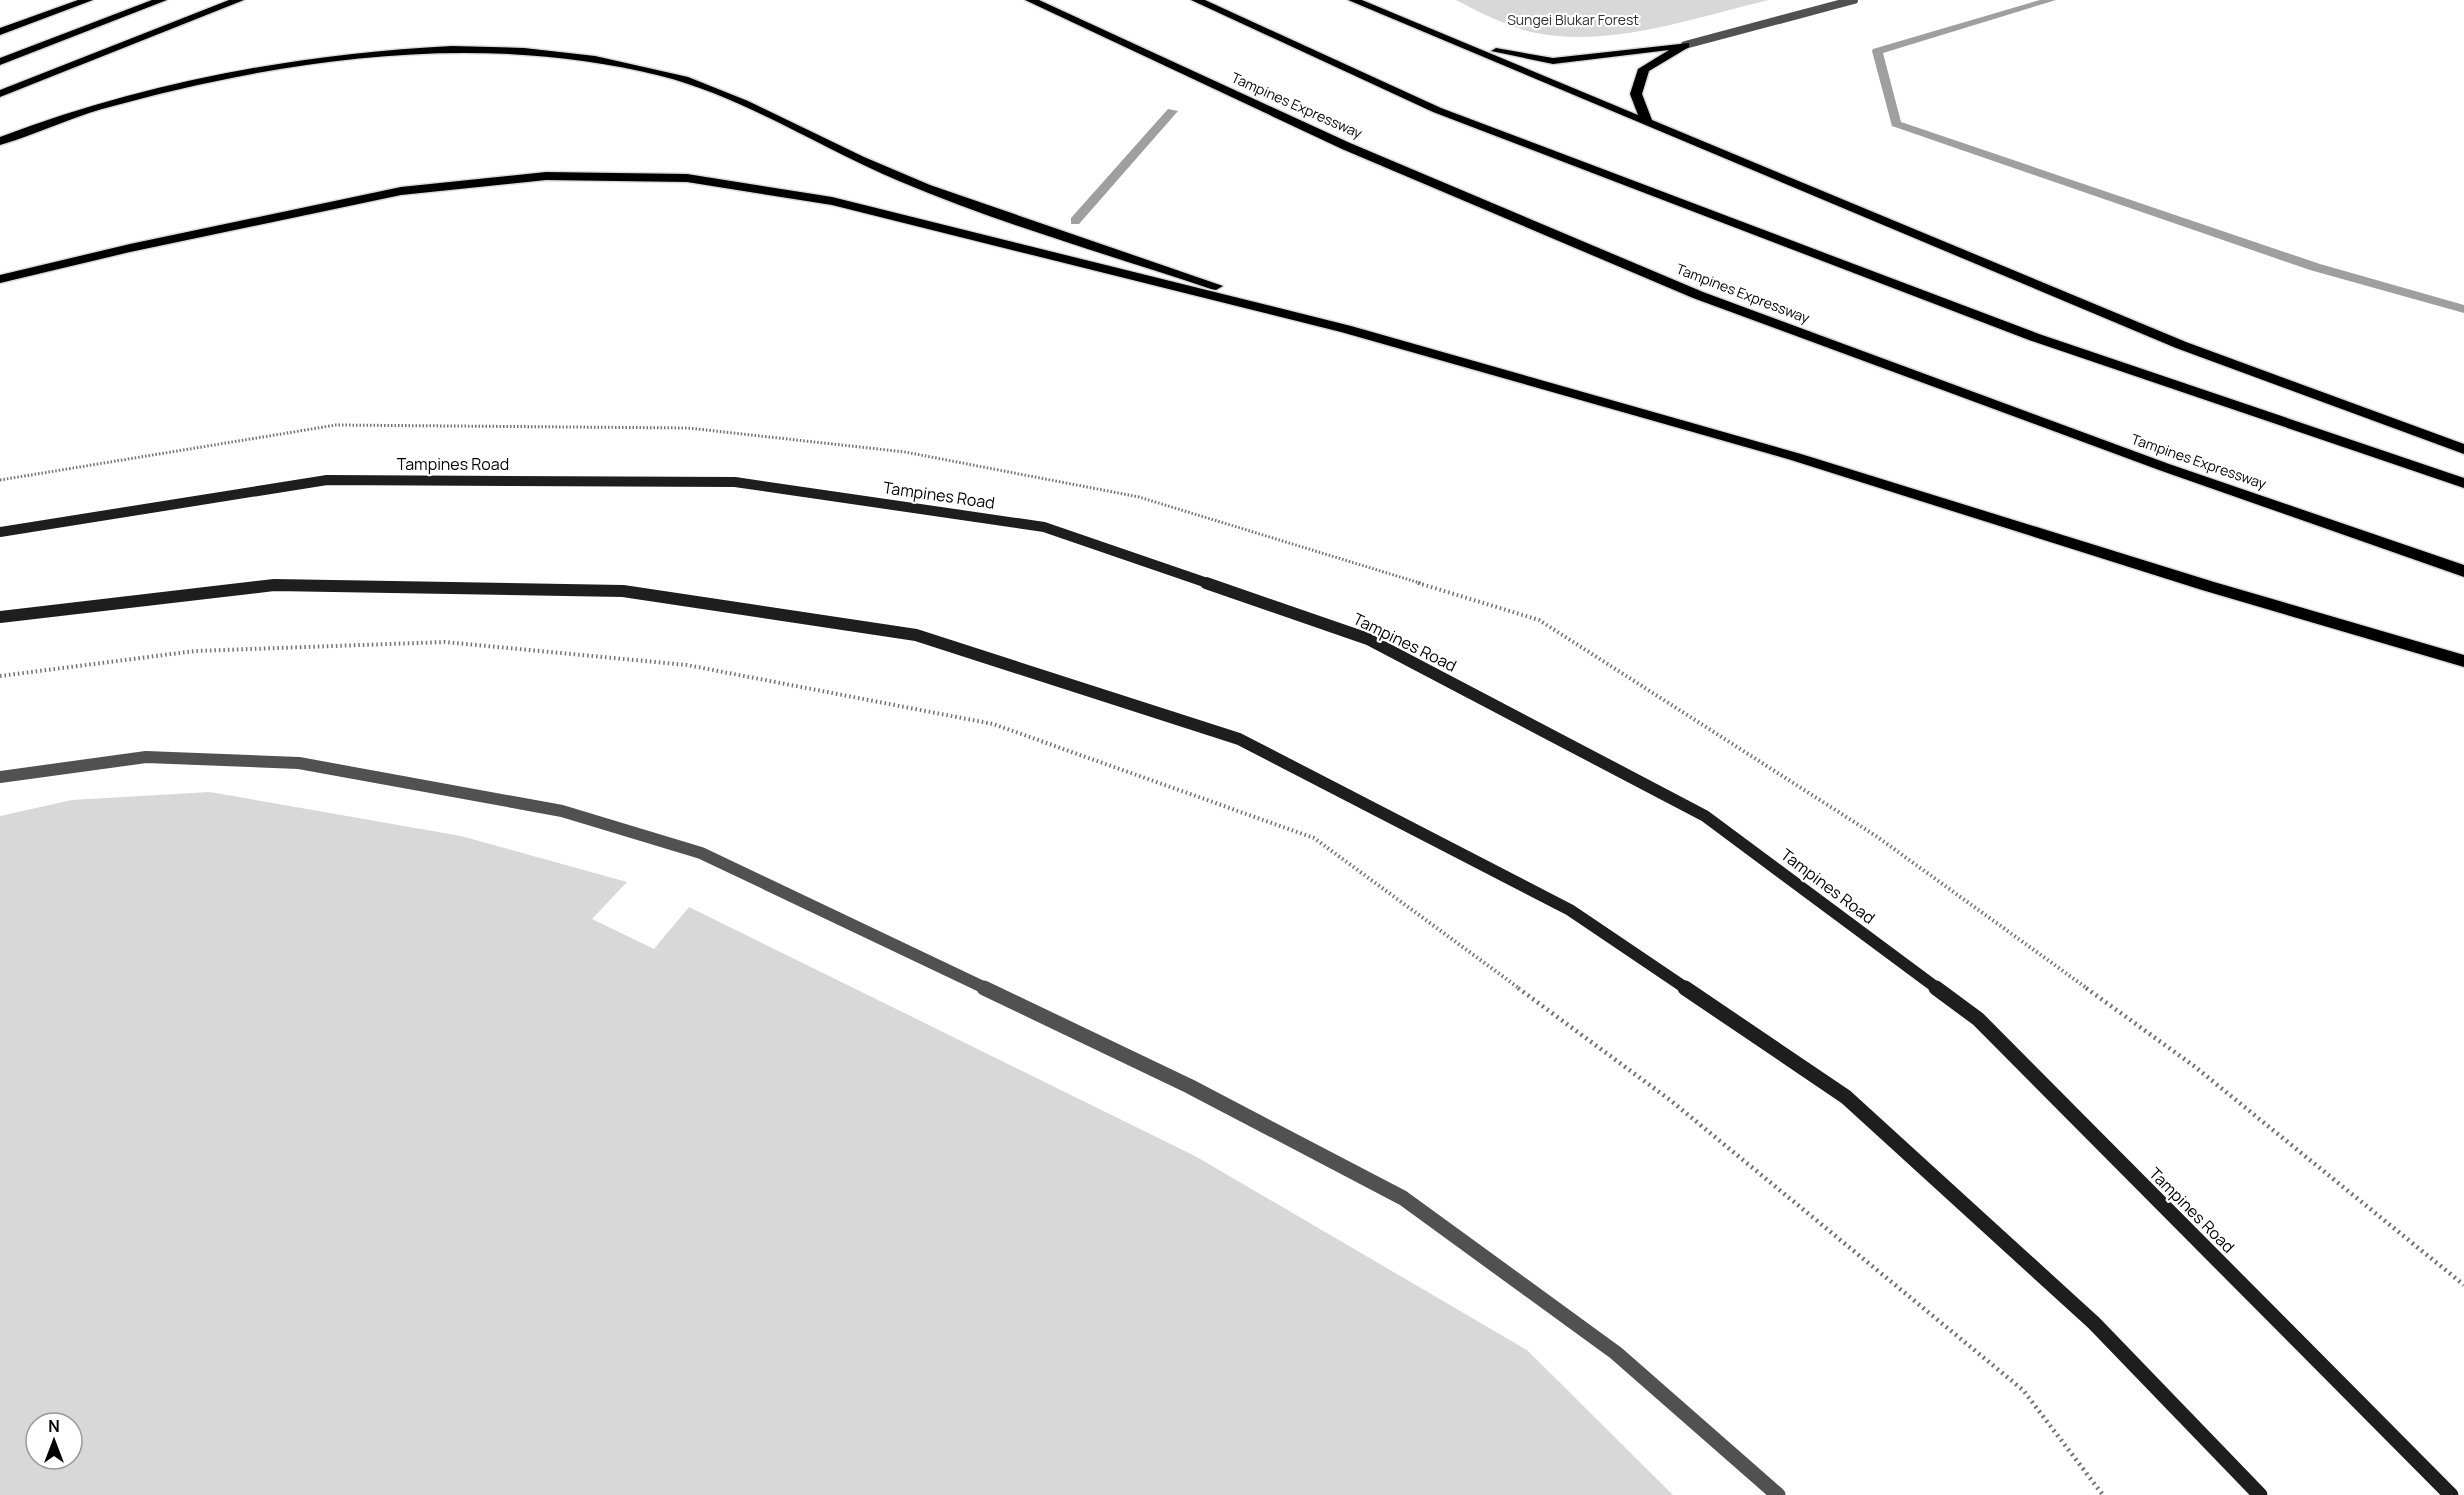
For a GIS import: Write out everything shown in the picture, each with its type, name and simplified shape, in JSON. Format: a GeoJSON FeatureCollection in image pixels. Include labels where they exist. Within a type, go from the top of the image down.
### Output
{"type":"FeatureCollection","features":[{"type":"Feature","properties":{"kind":"highway"},"geometry":{"type":"LineString","coordinates":[[0,32],[88,0]]}},
{"type":"Feature","properties":{"kind":"highway"},"geometry":{"type":"LineString","coordinates":[[0,62],[162,0]]}},
{"type":"Feature","properties":{"kind":"highway"},"geometry":{"type":"LineString","coordinates":[[0,94],[111,48],[240,0]]}},
{"type":"Feature","properties":{"kind":"highway","name":"Tampines Expressway"},"geometry":{"type":"LineString","coordinates":[[1030,0],[1346,146],[1698,295],[2164,467],[2464,571]]}},
{"type":"Feature","properties":{"kind":"highway"},"geometry":{"type":"LineString","coordinates":[[1196,0],[1459,119],[2034,337],[2464,483]]}},
{"type":"Feature","properties":{"kind":"highway"},"geometry":{"type":"LineString","coordinates":[[1353,0],[2181,345],[2464,448]]}},
{"type":"Feature","properties":{"kind":"highway"},"geometry":{"type":"LineString","coordinates":[[1462,45],[1553,61],[1685,45]]}},
{"type":"Feature","properties":{"kind":"highway"},"geometry":{"type":"LineString","coordinates":[[1647,122],[1636,94],[1644,69],[1685,45]]}},
{"type":"Feature","properties":{"kind":"highway"},"geometry":{"type":"LineString","coordinates":[[0,141],[95,107],[222,76],[326,59],[455,50],[555,52],[664,73],[742,100],[821,141],[926,188],[1346,329]]}},
{"type":"Feature","properties":{"kind":"highway"},"geometry":{"type":"LineString","coordinates":[[0,279],[130,248],[401,191],[546,176],[687,178],[832,201],[1346,329],[1796,458],[2208,586],[2464,661]]}},
{"type":"Feature","properties":{"kind":"main road","name":"Tampines Road"},"geometry":{"type":"LineString","coordinates":[[0,532],[327,480],[735,482],[1044,528],[1368,639],[1705,816],[1978,1019],[2451,1495]]}},
{"type":"Feature","properties":{"kind":"main road"},"geometry":{"type":"LineString","coordinates":[[0,617],[274,585],[623,591],[916,635],[1239,739],[1570,910],[1846,1097],[2094,1323],[2260,1495]]}},
{"type":"Feature","properties":{"kind":"street"},"geometry":{"type":"LineString","coordinates":[[1685,45],[1854,0]]}},
{"type":"Feature","properties":{"kind":"street"},"geometry":{"type":"LineString","coordinates":[[0,777],[146,757],[299,763],[562,811],[700,853],[1189,1086],[1402,1198],[1616,1353],[1778,1495]]}},
{"type":"Feature","properties":{"kind":"path"},"geometry":{"type":"LineString","coordinates":[[0,676],[195,651],[446,642],[687,664],[993,724],[1314,838],[1670,1100],[2022,1390],[2103,1495]]}},
{"type":"Feature","properties":{"kind":"path"},"geometry":{"type":"LineString","coordinates":[[2194,1066],[2464,1285]]}},
{"type":"Feature","properties":{"kind":"green space","name":"Sungei Blukar Forest"},"geometry":{"type":"Polygon","coordinates":[[[1456,0],[1769,0],[1683,22],[1623,34],[1564,37],[1515,27],[1456,0]]]}},
{"type":"Feature","properties":{"kind":"green space"},"geometry":{"type":"Polygon","coordinates":[[[210,792],[461,836],[627,882],[592,919],[654,949],[689,907],[1195,1156],[1527,1350],[1673,1495],[0,1495],[0,816],[72,800],[210,792]]]}},
{"type":"Feature","properties":{"kind":"waterway"},"geometry":{"type":"LineString","coordinates":[[2051,0],[1877,51],[1896,124],[2315,267],[2464,309]]}},
{"type":"Feature","properties":{"kind":"waterway"},"geometry":{"type":"LineString","coordinates":[[1075,221],[1172,111]]}}]}
